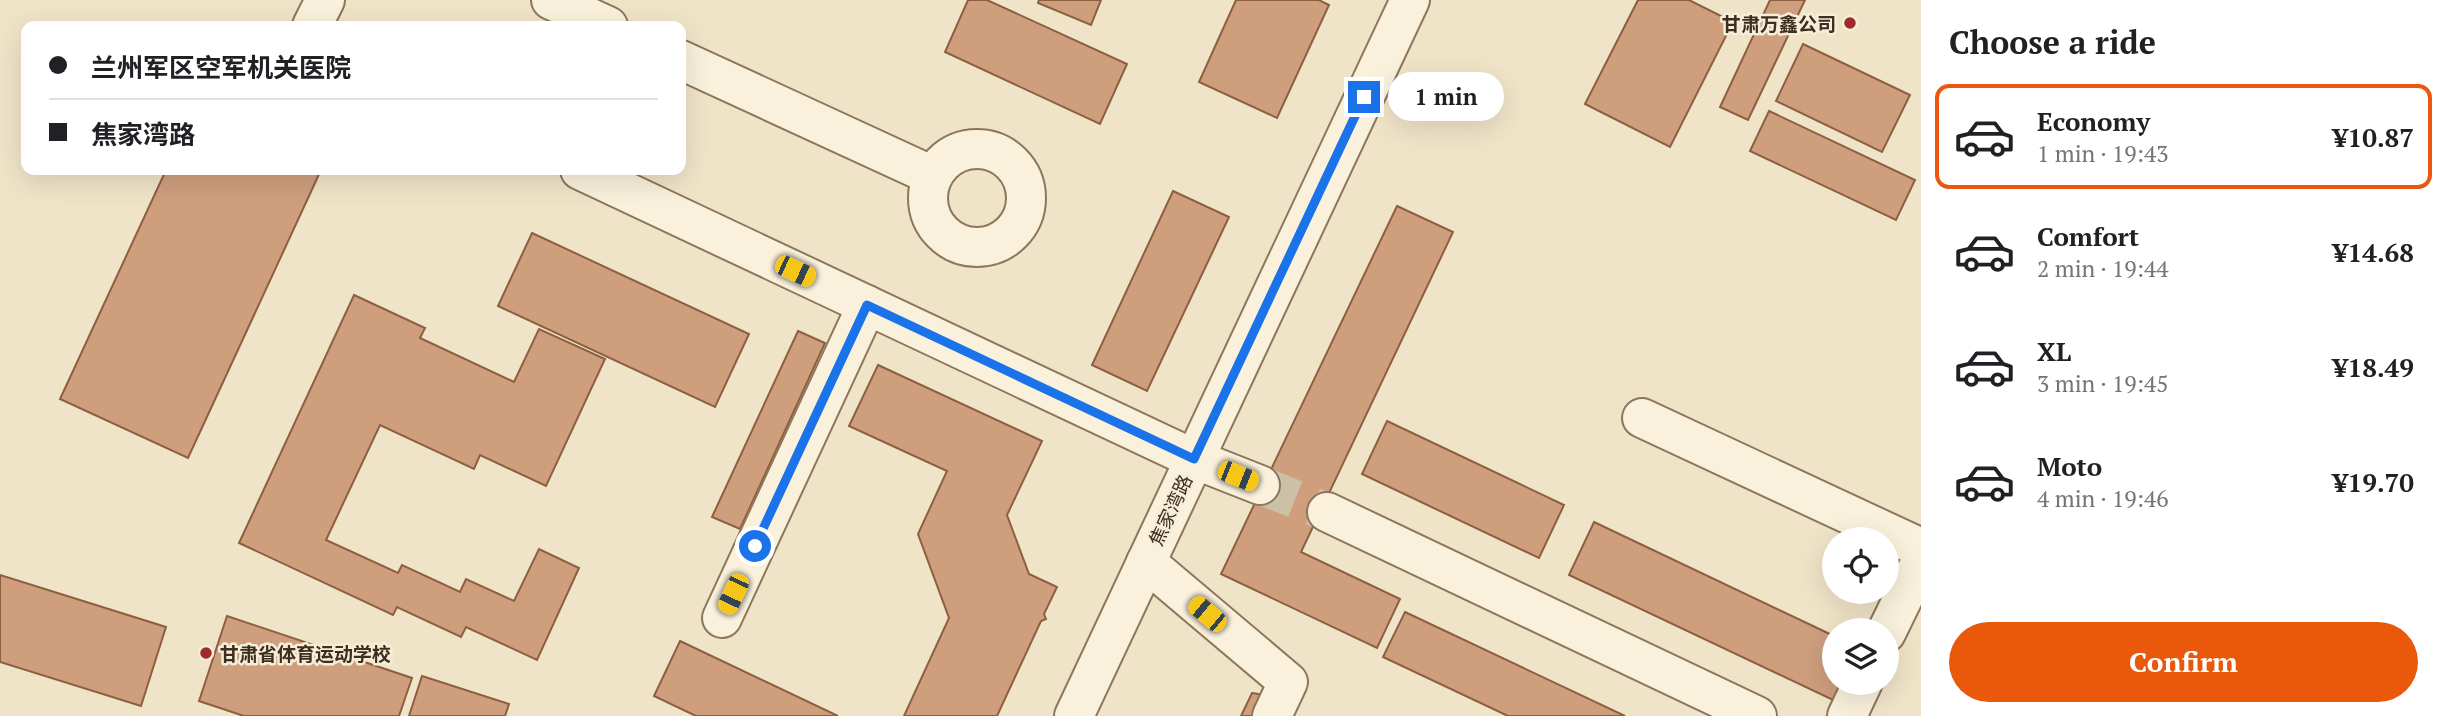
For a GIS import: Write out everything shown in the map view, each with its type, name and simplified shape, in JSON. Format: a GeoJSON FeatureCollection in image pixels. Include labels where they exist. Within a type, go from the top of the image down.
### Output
{"type":"FeatureCollection","features":[{"type":"Feature","properties":{"kind":"street"},"geometry":{"type":"LineString","coordinates":[[314,21],[325,0]]}},
{"type":"Feature","properties":{"kind":"street","name":"焦家湾路"},"geometry":{"type":"LineString","coordinates":[[1074,716],[1410,0]]}},
{"type":"Feature","properties":{"kind":"street"},"geometry":{"type":"LineString","coordinates":[[558,11],[591,21]]}},
{"type":"Feature","properties":{"kind":"street"},"geometry":{"type":"LineString","coordinates":[[686,62],[933,176]]}},
{"type":"Feature","properties":{"kind":"street"},"geometry":{"type":"LineString","coordinates":[[591,175],[1194,459],[1259,485]]}},
{"type":"Feature","properties":{"kind":"street"},"geometry":{"type":"LineString","coordinates":[[722,618],[867,305]]}},
{"type":"Feature","properties":{"kind":"street"},"geometry":{"type":"LineString","coordinates":[[1642,418],[1921,548]]}},
{"type":"Feature","properties":{"kind":"street"},"geometry":{"type":"LineString","coordinates":[[1327,512],[1757,716]]}},
{"type":"Feature","properties":{"kind":"street"},"geometry":{"type":"LineString","coordinates":[[1893,618],[1921,561]]}},
{"type":"Feature","properties":{"kind":"street"},"geometry":{"type":"LineString","coordinates":[[1146,562],[1288,682],[1272,716]]}},
{"type":"Feature","properties":{"kind":"street"},"geometry":{"type":"LineString","coordinates":[[1847,716],[1857,695]]}},
{"type":"Feature","properties":{"kind":"building"},"geometry":{"type":"Polygon","coordinates":[[[968,0],[987,0],[1127,64],[1100,124],[945,52],[968,0]]]}},
{"type":"Feature","properties":{"kind":"building"},"geometry":{"type":"Polygon","coordinates":[[[1039,0],[1101,0],[1091,25],[1038,3],[1039,0]]]}},
{"type":"Feature","properties":{"kind":"building"},"geometry":{"type":"Polygon","coordinates":[[[1236,0],[1319,0],[1329,5],[1277,118],[1199,82],[1236,0]]]}},
{"type":"Feature","properties":{"kind":"building"},"geometry":{"type":"Polygon","coordinates":[[[1638,0],[1689,0],[1733,22],[1670,147],[1585,104],[1638,0]]]}},
{"type":"Feature","properties":{"kind":"building"},"geometry":{"type":"Polygon","coordinates":[[[1770,0],[1805,0],[1748,120],[1720,107],[1770,0]]]}},
{"type":"Feature","properties":{"kind":"building"},"geometry":{"type":"Polygon","coordinates":[[[1803,44],[1910,95],[1882,152],[1776,101],[1803,44]]]}},
{"type":"Feature","properties":{"kind":"building"},"geometry":{"type":"Polygon","coordinates":[[[1769,111],[1915,180],[1896,220],[1750,151],[1769,111]]]}},
{"type":"Feature","properties":{"kind":"building"},"geometry":{"type":"Polygon","coordinates":[[[164,175],[319,175],[188,458],[60,399],[164,175]]]}},
{"type":"Feature","properties":{"kind":"building"},"geometry":{"type":"Polygon","coordinates":[[[1173,191],[1229,217],[1147,391],[1092,365],[1173,191]]]}},
{"type":"Feature","properties":{"kind":"building"},"geometry":{"type":"Polygon","coordinates":[[[1397,206],[1453,232],[1301,552],[1400,599],[1377,648],[1221,574],[1397,206]]]}},
{"type":"Feature","properties":{"kind":"building"},"geometry":{"type":"Polygon","coordinates":[[[532,233],[749,334],[715,407],[498,306],[532,233]]]}},
{"type":"Feature","properties":{"kind":"building"},"geometry":{"type":"Polygon","coordinates":[[[354,295],[425,328],[420,338],[514,382],[539,329],[605,359],[546,486],[480,455],[474,469],[380,425],[326,540],[398,573],[402,565],[460,592],[466,579],[514,601],[539,549],[579,568],[537,660],[466,627],[461,637],[397,607],[393,615],[239,543],[354,295]]]}},
{"type":"Feature","properties":{"kind":"building"},"geometry":{"type":"Polygon","coordinates":[[[798,331],[825,343],[740,529],[712,517],[798,331]]]}},
{"type":"Feature","properties":{"kind":"building"},"geometry":{"type":"Polygon","coordinates":[[[878,365],[1042,441],[1007,515],[1029,574],[1057,587],[1044,614],[1046,619],[1041,621],[997,716],[904,716],[949,618],[918,534],[947,471],[849,426],[878,365]]]}},
{"type":"Feature","properties":{"kind":"building"},"geometry":{"type":"Polygon","coordinates":[[[1387,421],[1564,505],[1539,558],[1362,474],[1387,421]]]}},
{"type":"Feature","properties":{"kind":"building"},"geometry":{"type":"Polygon","coordinates":[[[1594,522],[1822,630],[1822,695],[1569,575],[1594,522]]]}},
{"type":"Feature","properties":{"kind":"building"},"geometry":{"type":"Polygon","coordinates":[[[0,575],[166,627],[141,706],[0,662],[0,575]]]}},
{"type":"Feature","properties":{"kind":"building"},"geometry":{"type":"Polygon","coordinates":[[[1405,612],[1625,716],[1508,716],[1383,657],[1405,612]]]}},
{"type":"Feature","properties":{"kind":"building"},"geometry":{"type":"Polygon","coordinates":[[[227,616],[412,678],[399,716],[244,716],[199,701],[227,616]]]}},
{"type":"Feature","properties":{"kind":"building"},"geometry":{"type":"Polygon","coordinates":[[[680,641],[838,716],[696,716],[654,696],[680,641]]]}},
{"type":"Feature","properties":{"kind":"building"},"geometry":{"type":"Polygon","coordinates":[[[422,676],[509,704],[505,716],[409,716],[422,676]]]}},
{"type":"Feature","properties":{"kind":"building"},"geometry":{"type":"Polygon","coordinates":[[[1252,693],[1264,695],[1291,716],[1241,716],[1252,693]]]}},
{"type":"Feature","properties":{"kind":"building"},"geometry":{"type":"Polygon","coordinates":[[[1822,695],[1836,695],[1833,700],[1822,695]]]}},
{"type":"Feature","properties":{"kind":"tunnel"},"geometry":{"type":"LineString","coordinates":[[1260,485],[1327,512]]}},
{"type":"Feature","properties":{"kind":"place","name":"甘肃万鑫公司"},"geometry":{"type":"Point","coordinates":[1850,23]}},
{"type":"Feature","properties":{"kind":"place","name":"甘肃省体育运动学校"},"geometry":{"type":"Point","coordinates":[206,653]}},
{"type":"Feature","properties":{"kind":"route"},"geometry":{"type":"LineString","coordinates":[[755,546],[867,305],[1194,459],[1364,97]]}}]}
